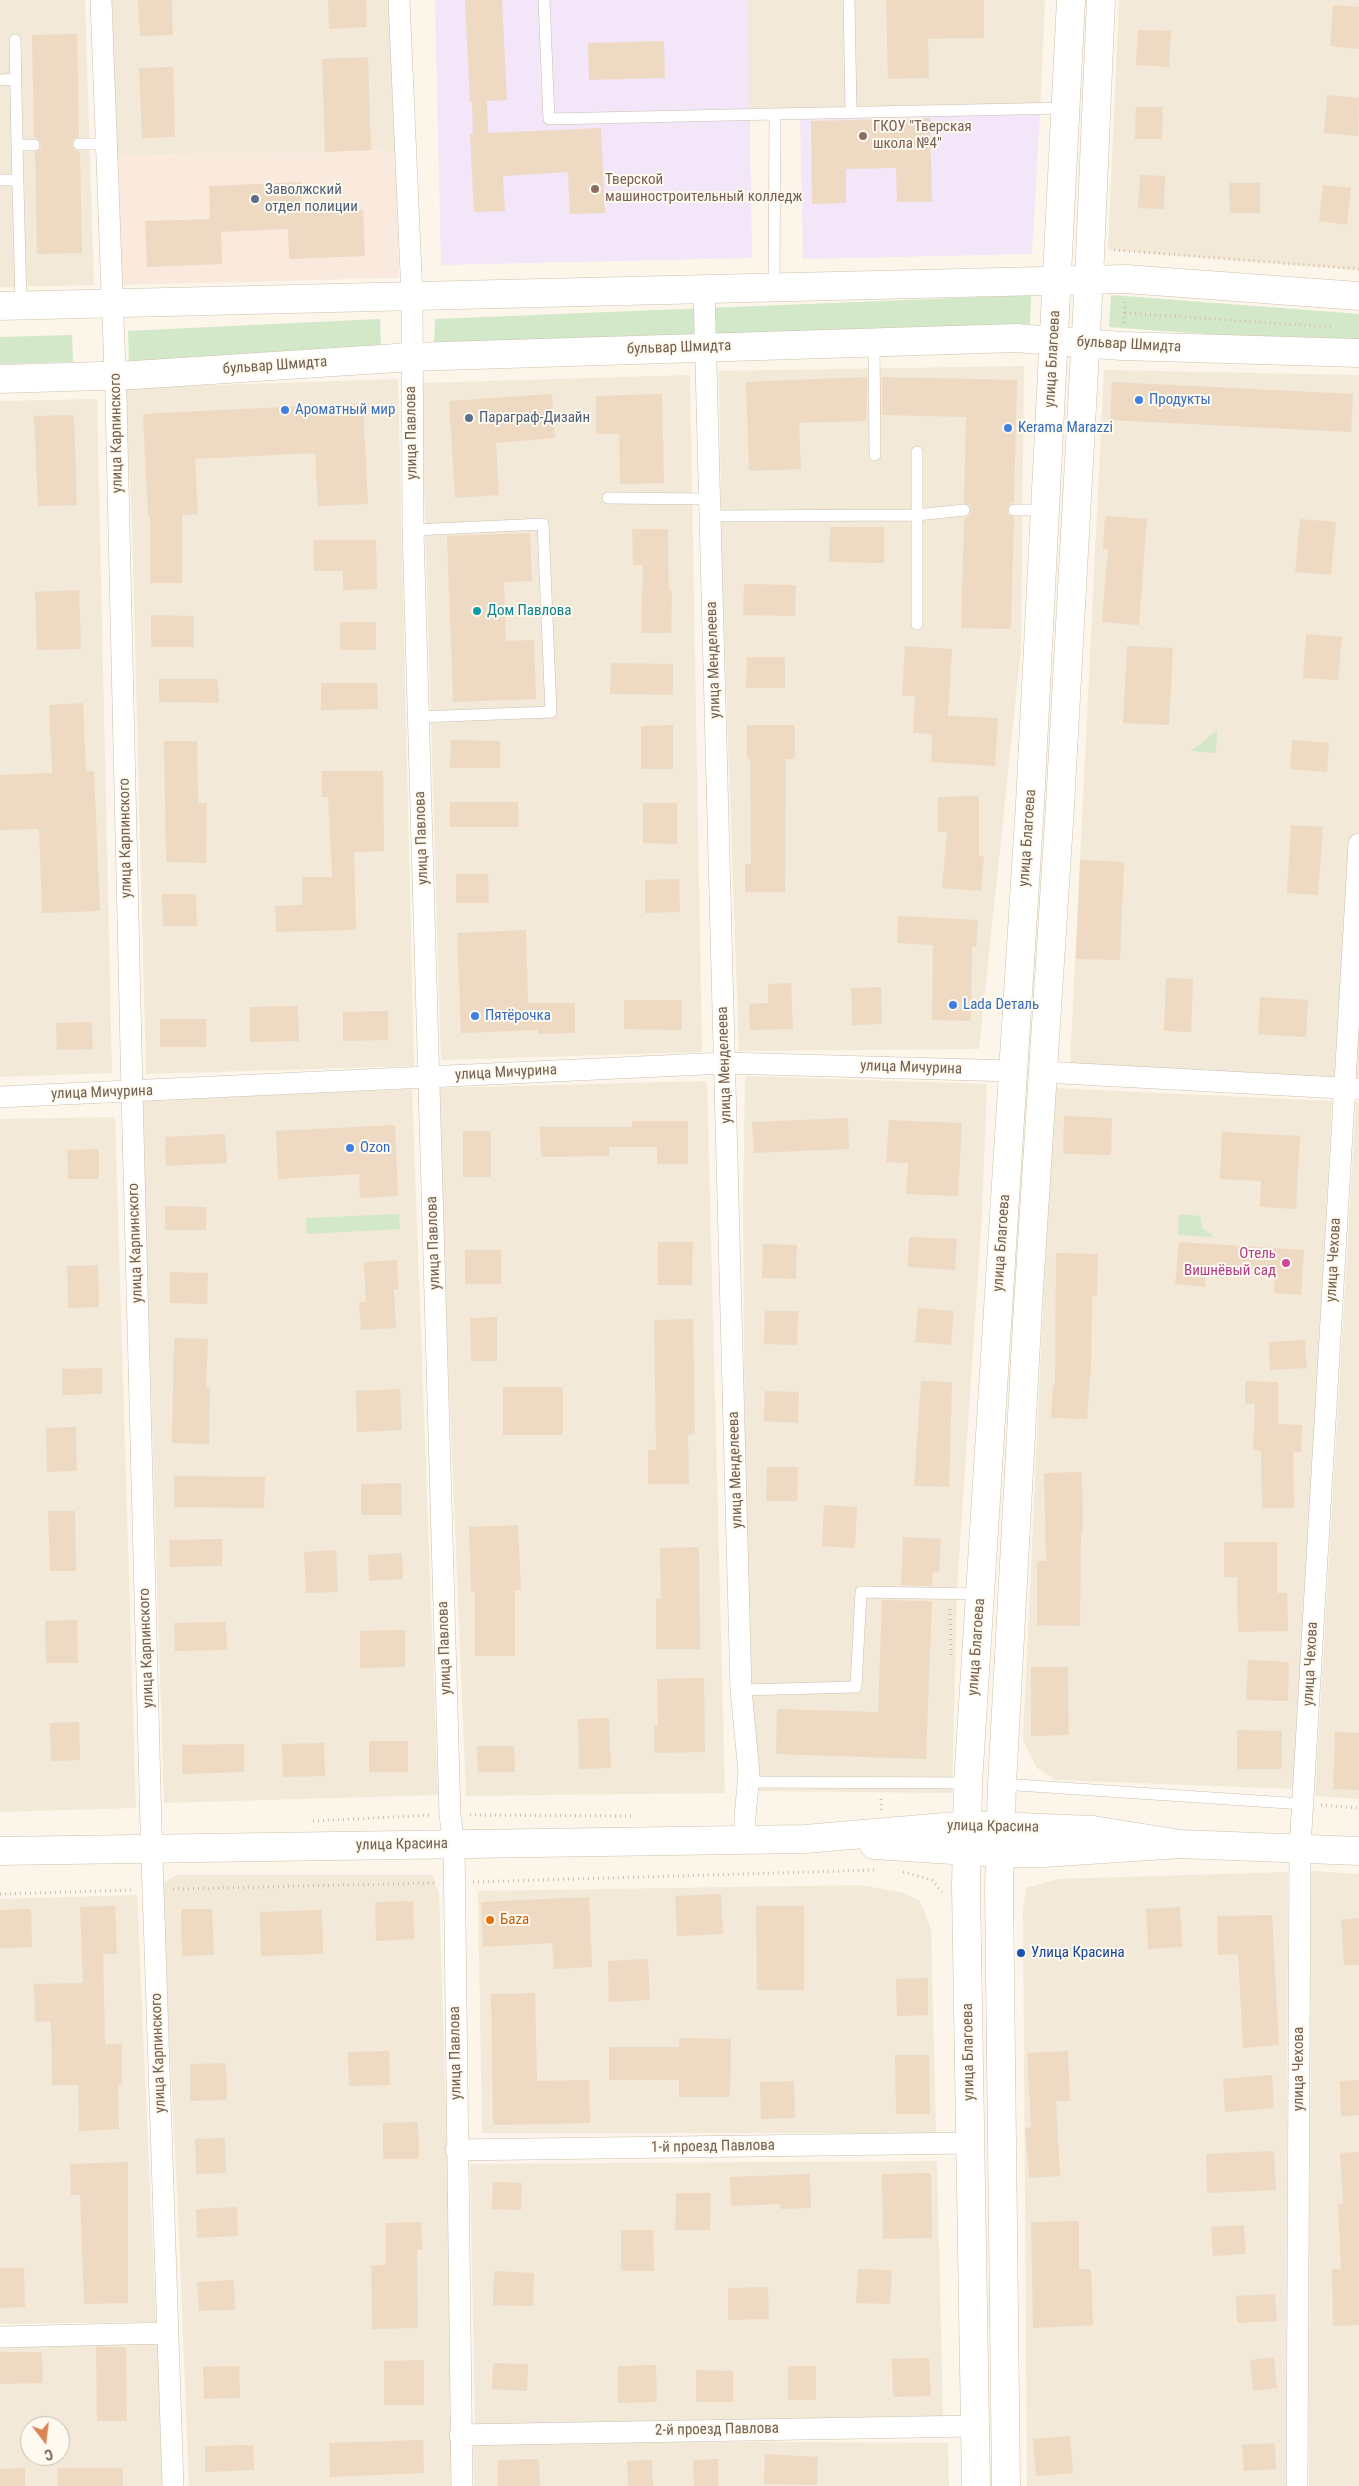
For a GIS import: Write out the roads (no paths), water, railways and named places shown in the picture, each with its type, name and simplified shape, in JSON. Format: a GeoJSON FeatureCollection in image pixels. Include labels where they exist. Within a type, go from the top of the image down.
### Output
{"type":"FeatureCollection","features":[{"type":"Feature","properties":{"kind":"main road","name":"улица Благоева"},"geometry":{"type":"LineString","coordinates":[[976,2486],[970,2143],[968,1783],[1015,1040],[1071,0]]}},
{"type":"Feature","properties":{"kind":"main road","name":"улица Благоева"},"geometry":{"type":"LineString","coordinates":[[1006,2486],[1000,1853],[1002,1784],[1040,1106],[1086,343],[1101,0]]}},
{"type":"Feature","properties":{"kind":"main road"},"geometry":{"type":"LineString","coordinates":[[10,306],[1089,279],[1126,279],[1359,296]]}},
{"type":"Feature","properties":{"kind":"main road","name":"бульвар Шмидта"},"geometry":{"type":"LineString","coordinates":[[0,380],[116,376],[412,357],[1016,338],[1086,343],[1359,353]]}},
{"type":"Feature","properties":{"kind":"main road"},"geometry":{"type":"LineString","coordinates":[[1015,1040],[1018,1050],[1030,1067],[1043,1072]]}},
{"type":"Feature","properties":{"kind":"main road"},"geometry":{"type":"LineString","coordinates":[[1013,1071],[1024,1075],[1032,1081],[1038,1090],[1040,1106]]}},
{"type":"Feature","properties":{"kind":"main road","name":"улица Красина"},"geometry":{"type":"LineString","coordinates":[[0,1851],[805,1839],[968,1825],[1093,1830],[1180,1844]]}},
{"type":"Feature","properties":{"kind":"main road","name":"улица Красина"},"geometry":{"type":"LineString","coordinates":[[805,1839],[1000,1853],[1044,1853],[1180,1844],[1359,1851]]}},
{"type":"Feature","properties":{"kind":"street","name":"улица Карпинского"},"geometry":{"type":"LineString","coordinates":[[102,0],[116,376],[153,1890],[173,2486]]}},
{"type":"Feature","properties":{"kind":"street","name":"улица Павлова"},"geometry":{"type":"LineString","coordinates":[[399,0],[412,296],[413,530],[418,717],[450,1815],[454,1844],[456,2150],[462,2486]]}},
{"type":"Feature","properties":{"kind":"street","name":"улица Менделеева"},"geometry":{"type":"LineString","coordinates":[[704,289],[741,1690],[749,1782],[745,1817],[745,1840]]}},
{"type":"Feature","properties":{"kind":"street","name":"улица Чехова"},"geometry":{"type":"LineString","coordinates":[[1297,2486],[1300,1848],[1352,1089],[1359,844]]}},
{"type":"Feature","properties":{"kind":"street","name":"улица Мичурина"},"geometry":{"type":"LineString","coordinates":[[0,1097],[725,1063],[1013,1071]]}},
{"type":"Feature","properties":{"kind":"street"},"geometry":{"type":"LineString","coordinates":[[1043,1072],[1352,1089]]}},
{"type":"Feature","properties":{"kind":"street","name":"1-й проезд Павлова"},"geometry":{"type":"LineString","coordinates":[[456,2150],[970,2143]]}},
{"type":"Feature","properties":{"kind":"street"},"geometry":{"type":"LineString","coordinates":[[0,2337],[168,2333]]}},
{"type":"Feature","properties":{"kind":"street","name":"2-й проезд Павлова"},"geometry":{"type":"LineString","coordinates":[[460,2435],[975,2426]]}},
{"type":"Feature","properties":{"kind":"lane"},"geometry":{"type":"LineString","coordinates":[[544,0],[549,119],[1066,108]]}},
{"type":"Feature","properties":{"kind":"lane"},"geometry":{"type":"LineString","coordinates":[[849,0],[851,112]]}},
{"type":"Feature","properties":{"kind":"lane"},"geometry":{"type":"LineString","coordinates":[[10,306],[18,180],[15,40]]}},
{"type":"Feature","properties":{"kind":"lane"},"geometry":{"type":"LineString","coordinates":[[0,80],[16,79]]}},
{"type":"Feature","properties":{"kind":"lane"},"geometry":{"type":"LineString","coordinates":[[774,288],[775,114]]}},
{"type":"Feature","properties":{"kind":"lane"},"geometry":{"type":"LineString","coordinates":[[79,144],[106,144]]}},
{"type":"Feature","properties":{"kind":"lane"},"geometry":{"type":"LineString","coordinates":[[17,145],[34,145]]}},
{"type":"Feature","properties":{"kind":"lane"},"geometry":{"type":"LineString","coordinates":[[0,180],[18,180]]}},
{"type":"Feature","properties":{"kind":"lane"},"geometry":{"type":"LineString","coordinates":[[874,342],[875,455]]}},
{"type":"Feature","properties":{"kind":"lane"},"geometry":{"type":"LineString","coordinates":[[917,452],[917,624]]}},
{"type":"Feature","properties":{"kind":"lane"},"geometry":{"type":"LineString","coordinates":[[608,498],[710,507],[917,515],[964,510]]}},
{"type":"Feature","properties":{"kind":"lane"},"geometry":{"type":"LineString","coordinates":[[1014,510],[1045,510]]}},
{"type":"Feature","properties":{"kind":"lane"},"geometry":{"type":"LineString","coordinates":[[413,530],[543,524],[551,712],[418,717]]}},
{"type":"Feature","properties":{"kind":"lane"},"geometry":{"type":"LineString","coordinates":[[741,1690],[856,1687],[861,1592],[981,1594]]}},
{"type":"Feature","properties":{"kind":"lane"},"geometry":{"type":"LineString","coordinates":[[749,1782],[968,1783]]}},
{"type":"Feature","properties":{"kind":"lane"},"geometry":{"type":"LineString","coordinates":[[1002,1784],[1303,1804]]}},
{"type":"Feature","properties":{"kind":"place","name":"ГКОУ \"Тверская школа №4\""},"geometry":{"type":"Point","coordinates":[863,136]}},
{"type":"Feature","properties":{"kind":"place","name":"Тверской машиностроительный колледж"},"geometry":{"type":"Point","coordinates":[595,189]}},
{"type":"Feature","properties":{"kind":"place","name":"Заволжский отдел полиции"},"geometry":{"type":"Point","coordinates":[255,199]}},
{"type":"Feature","properties":{"kind":"place","name":"Продукты"},"geometry":{"type":"Point","coordinates":[1139,400]}},
{"type":"Feature","properties":{"kind":"place","name":"Ароматный мир"},"geometry":{"type":"Point","coordinates":[285,410]}},
{"type":"Feature","properties":{"kind":"place","name":"Параграф-Дизайн"},"geometry":{"type":"Point","coordinates":[469,418]}},
{"type":"Feature","properties":{"kind":"place","name":"Kerama Marazzi"},"geometry":{"type":"Point","coordinates":[1008,428]}},
{"type":"Feature","properties":{"kind":"place","name":"Дом Павлова"},"geometry":{"type":"Point","coordinates":[477,611]}},
{"type":"Feature","properties":{"kind":"place","name":"Lada Dеталь"},"geometry":{"type":"Point","coordinates":[953,1005]}},
{"type":"Feature","properties":{"kind":"place","name":"Пятёрочка"},"geometry":{"type":"Point","coordinates":[475,1016]}},
{"type":"Feature","properties":{"kind":"place","name":"Ozon"},"geometry":{"type":"Point","coordinates":[350,1148]}},
{"type":"Feature","properties":{"kind":"place","name":"Отель Вишнёвый сад"},"geometry":{"type":"Point","coordinates":[1286,1263]}},
{"type":"Feature","properties":{"kind":"place","name":"Баza"},"geometry":{"type":"Point","coordinates":[490,1920]}},
{"type":"Feature","properties":{"kind":"place","name":"Улица Красина"},"geometry":{"type":"Point","coordinates":[1021,1953]}}]}
